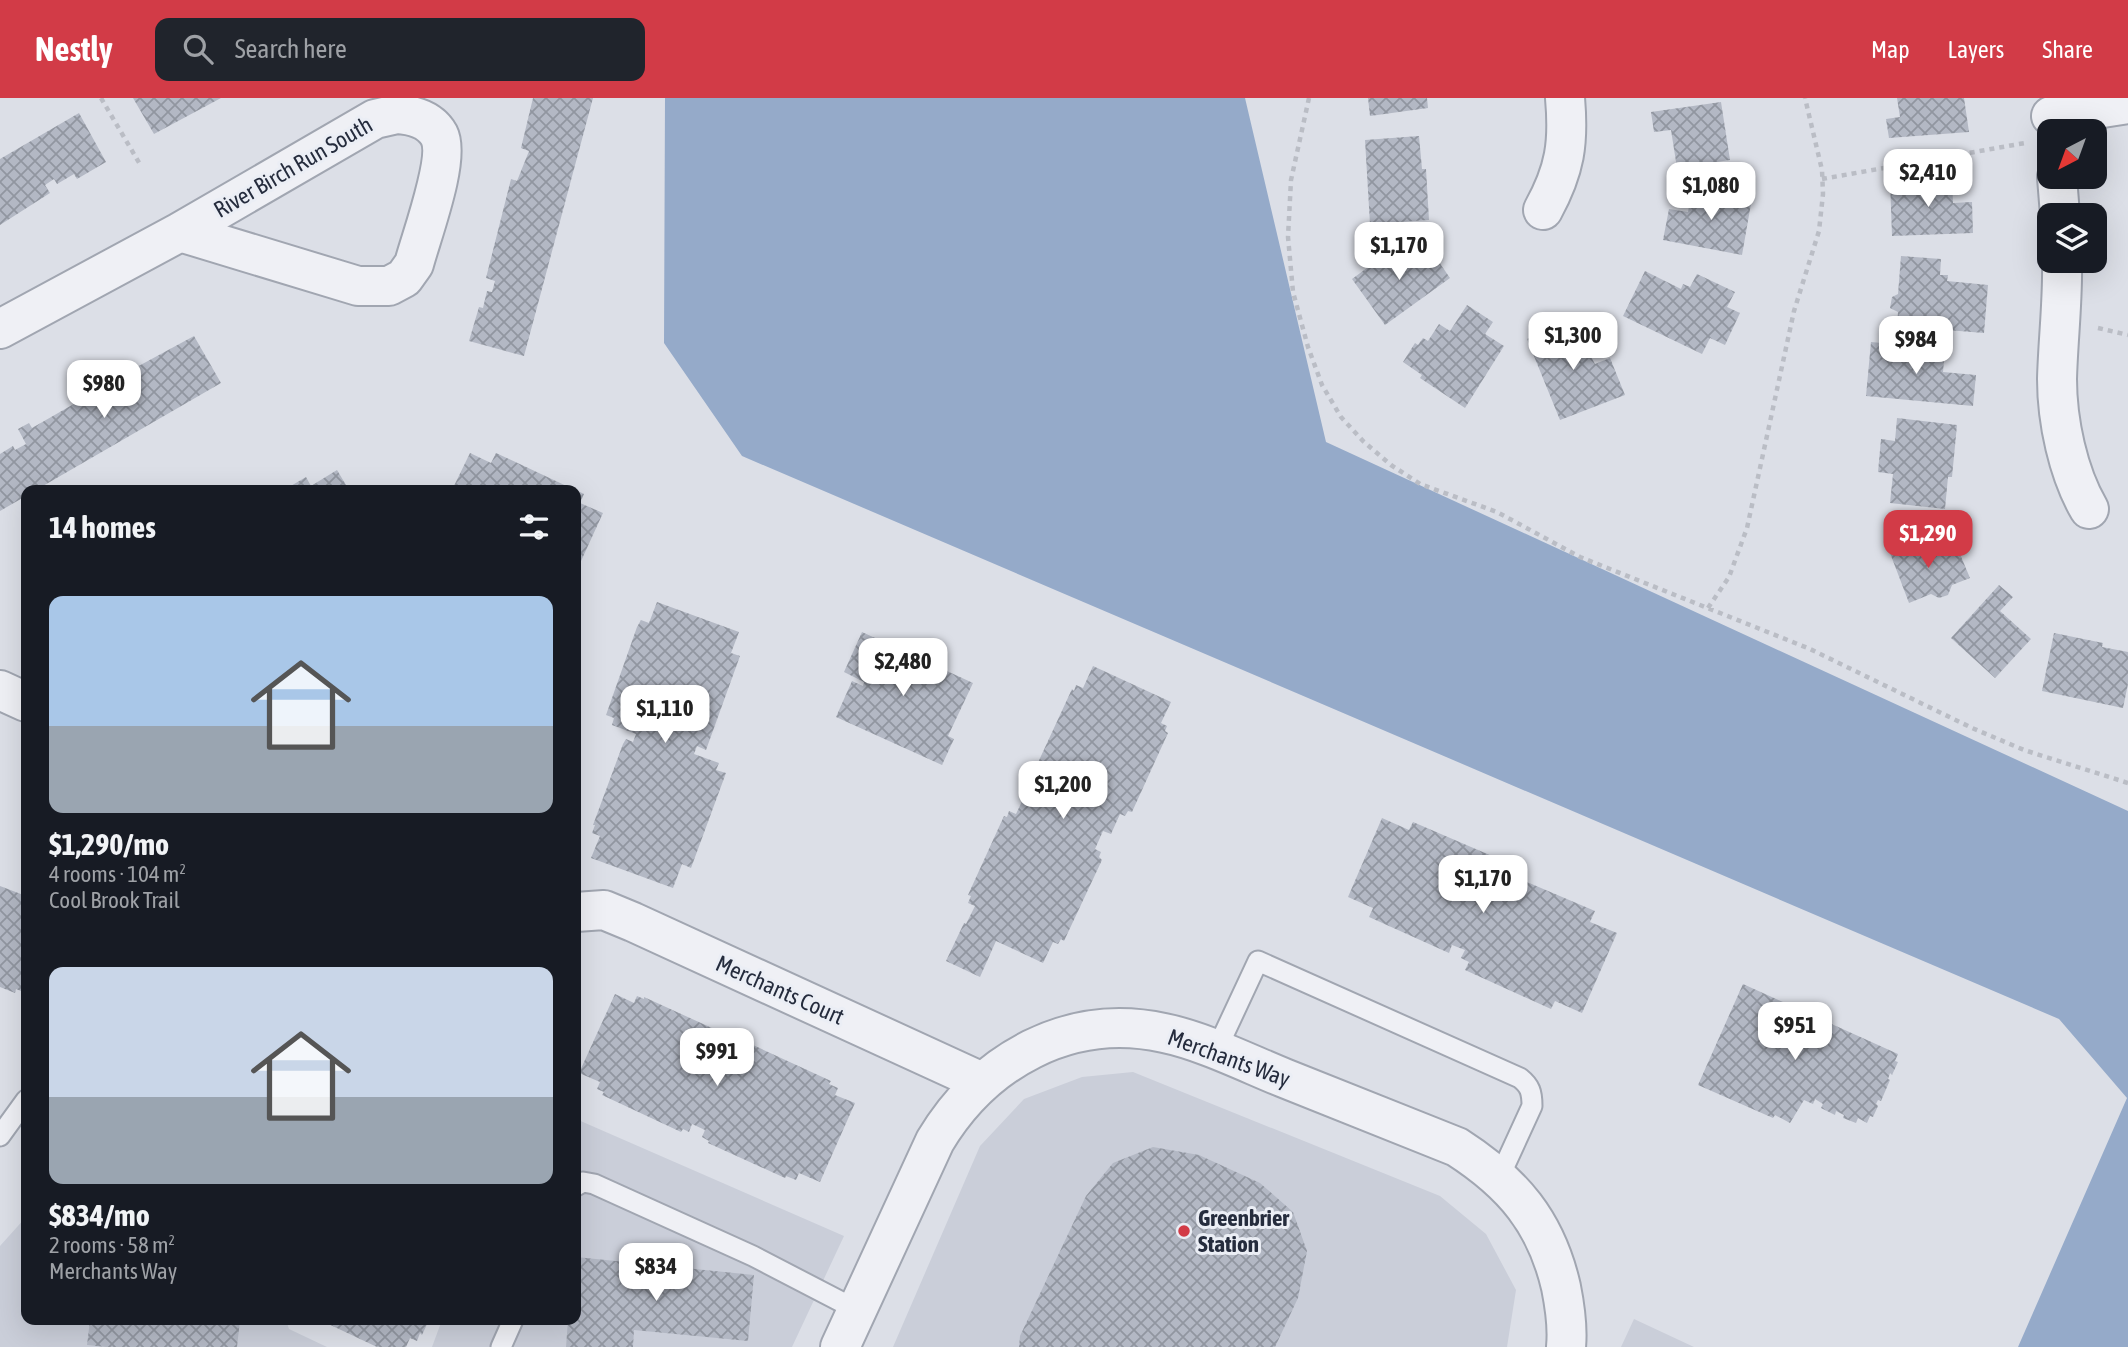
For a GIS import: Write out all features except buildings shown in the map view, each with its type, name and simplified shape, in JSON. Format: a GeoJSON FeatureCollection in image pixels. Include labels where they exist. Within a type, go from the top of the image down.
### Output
{"type":"FeatureCollection","features":[{"type":"Feature","properties":{"kind":"street"},"geometry":{"type":"LineString","coordinates":[[1543,210],[1557,186],[1563,166],[1568,133],[1564,98]]}},
{"type":"Feature","properties":{"kind":"street"},"geometry":{"type":"LineString","coordinates":[[2060,119],[2128,104]]}},
{"type":"Feature","properties":{"kind":"street","name":"River Birch Run South"},"geometry":{"type":"LineString","coordinates":[[0,329],[180,232],[375,119],[397,114],[414,115],[439,135],[442,166],[414,264],[404,278],[389,286],[358,286],[180,232]]}},
{"type":"Feature","properties":{"kind":"street"},"geometry":{"type":"LineString","coordinates":[[2062,273],[2058,403],[2067,452],[2089,509]]}},
{"type":"Feature","properties":{"kind":"street"},"geometry":{"type":"LineString","coordinates":[[0,690],[21,700]]}},
{"type":"Feature","properties":{"kind":"street","name":"Merchants Court"},"geometry":{"type":"LineString","coordinates":[[581,912],[604,910],[633,922],[982,1082]]}},
{"type":"Feature","properties":{"kind":"street","name":"Merchants Way"},"geometry":{"type":"LineString","coordinates":[[840,1347],[948,1118],[982,1082],[1018,1055],[1065,1035],[1089,1030],[1131,1028],[1165,1033],[1216,1051],[1457,1147],[1485,1166],[1537,1222],[1555,1264],[1564,1304],[1566,1347]]}},
{"type":"Feature","properties":{"kind":"lane"},"geometry":{"type":"LineString","coordinates":[[1216,1051],[1258,961],[1507,1072],[1529,1085],[1532,1106],[1499,1178]]}},
{"type":"Feature","properties":{"kind":"lane"},"geometry":{"type":"LineString","coordinates":[[0,1136],[21,1107]]}},
{"type":"Feature","properties":{"kind":"lane"},"geometry":{"type":"LineString","coordinates":[[581,1183],[594,1184],[753,1256],[857,1310]]}},
{"type":"Feature","properties":{"kind":"lane"},"geometry":{"type":"LineString","coordinates":[[500,1347],[511,1325]]}},
{"type":"Feature","properties":{"kind":"path"},"geometry":{"type":"LineString","coordinates":[[101,98],[141,166]]}},
{"type":"Feature","properties":{"kind":"path"},"geometry":{"type":"LineString","coordinates":[[1310,98],[1291,180],[1288,237],[1293,292],[1322,385],[1341,417],[1382,457],[1420,484],[1497,512],[1580,557],[1810,649],[1972,728],[2024,750],[2128,783]]}},
{"type":"Feature","properties":{"kind":"path"},"geometry":{"type":"LineString","coordinates":[[1708,608],[1729,577],[1747,528],[1794,311],[1819,231],[1822,178],[1805,98]]}},
{"type":"Feature","properties":{"kind":"path"},"geometry":{"type":"LineString","coordinates":[[1822,178],[2037,124]]}},
{"type":"Feature","properties":{"kind":"shaded area"},"geometry":{"type":"Polygon","coordinates":[[[1133,1072],[1440,1196],[1486,1234],[1516,1290],[1507,1347],[893,1347],[980,1146],[1024,1099],[1082,1077],[1133,1072]]]}},
{"type":"Feature","properties":{"kind":"shaded area"},"geometry":{"type":"Polygon","coordinates":[[[581,1121],[844,1236],[792,1347],[432,1347],[440,1325],[581,1325],[581,1121]]]}},
{"type":"Feature","properties":{"kind":"shaded area"},"geometry":{"type":"Polygon","coordinates":[[[21,1223],[21,1325],[288,1325],[289,1329],[327,1347],[0,1347],[0,1246],[21,1223]]]}},
{"type":"Feature","properties":{"kind":"shaded area"},"geometry":{"type":"Polygon","coordinates":[[[1634,1319],[1694,1347],[1621,1347],[1634,1319]]]}},
{"type":"Feature","properties":{"kind":"water"},"geometry":{"type":"Polygon","coordinates":[[[665,98],[1245,98],[1326,442],[2128,811],[2128,1347],[2018,1347],[2127,1098],[2059,1019],[742,456],[664,343],[665,98]]]}},
{"type":"Feature","properties":{"kind":"place","name":"Greenbrier Station"},"geometry":{"type":"Point","coordinates":[1184,1231]}}]}
